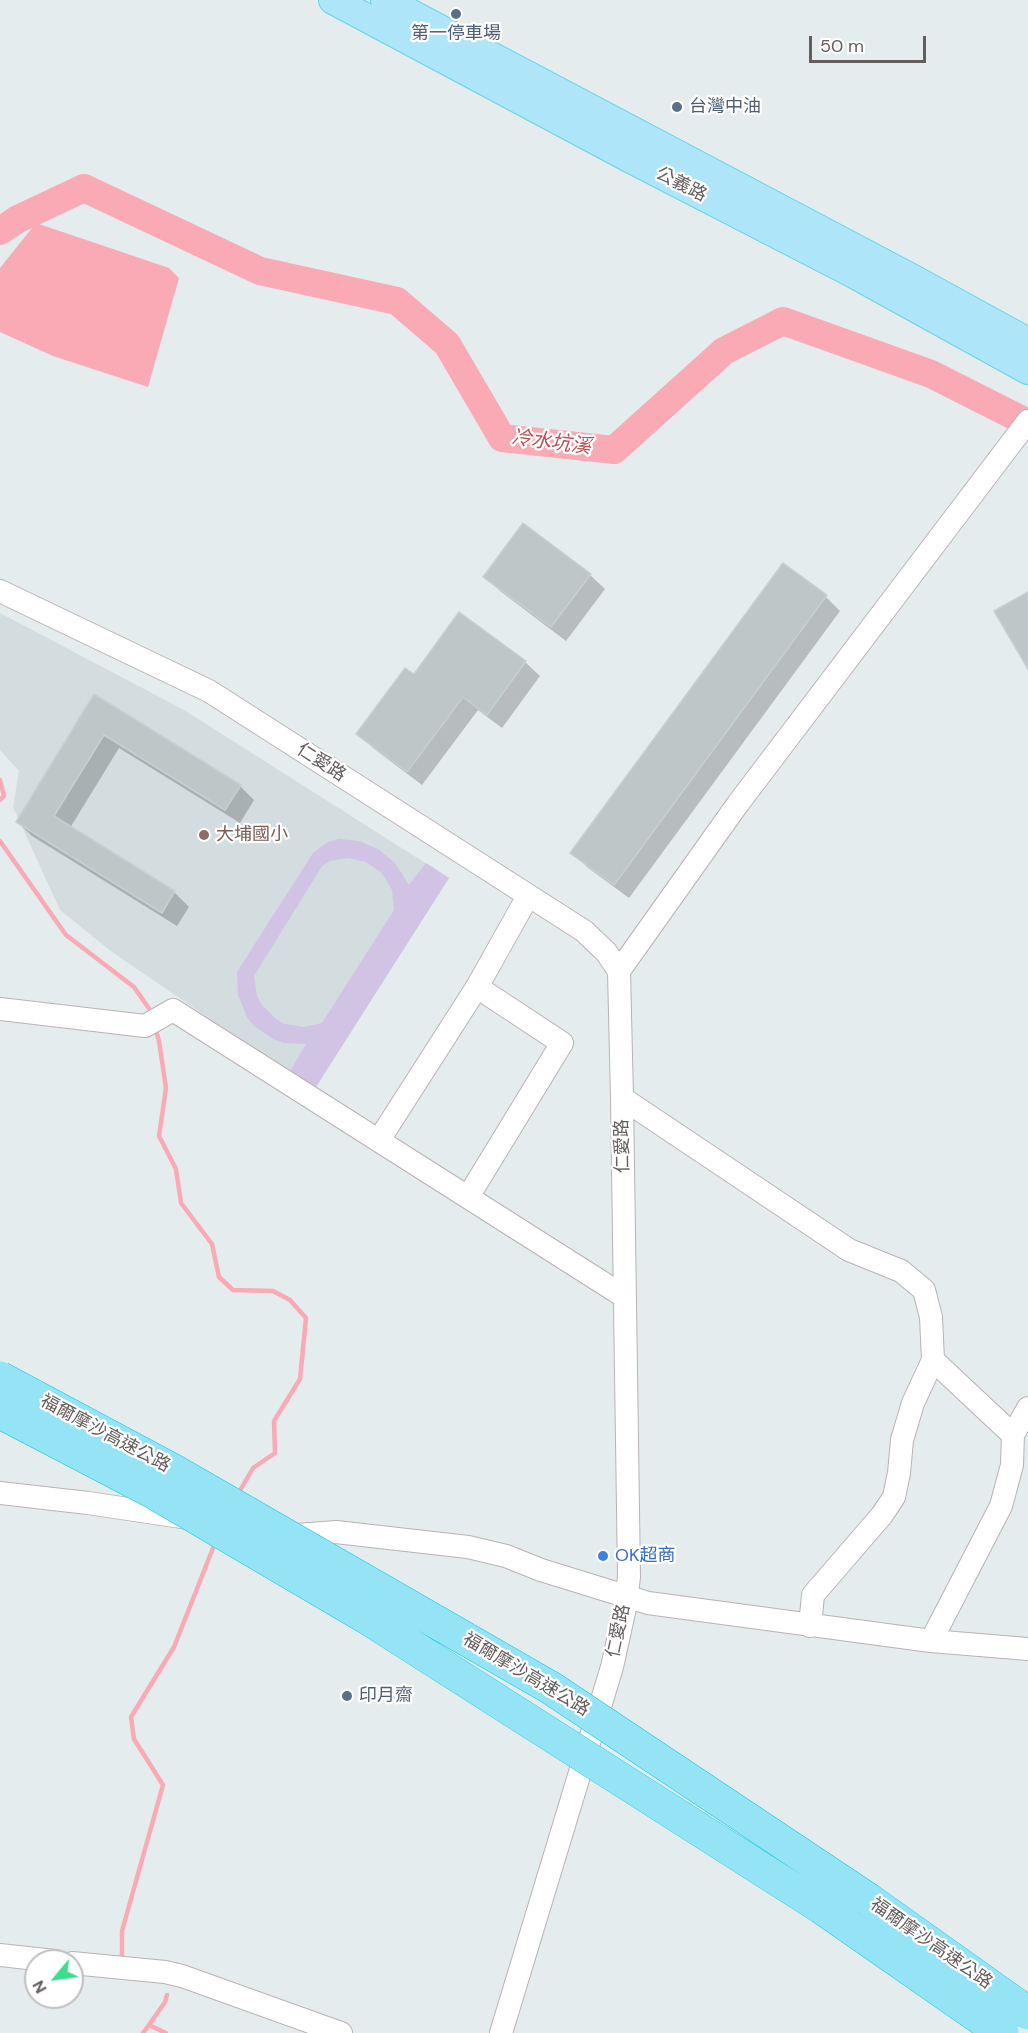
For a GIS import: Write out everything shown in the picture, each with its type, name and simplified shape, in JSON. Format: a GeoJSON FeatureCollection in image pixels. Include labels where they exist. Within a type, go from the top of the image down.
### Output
{"type":"FeatureCollection","features":[{"type":"Feature","properties":{"kind":"highway","name":"福爾摩沙高速公路"},"geometry":{"type":"LineString","coordinates":[[0,1378],[174,1471],[551,1688],[869,1900],[1028,2013]]}},
{"type":"Feature","properties":{"kind":"highway","name":"福爾摩沙高速公路"},"geometry":{"type":"LineString","coordinates":[[0,1412],[155,1493],[366,1617],[821,1907],[1002,2033]]}},
{"type":"Feature","properties":{"kind":"main road","name":"公義路"},"geometry":{"type":"LineString","coordinates":[[333,0],[915,280],[1028,342]]}},
{"type":"Feature","properties":{"kind":"main road","name":"公義路"},"geometry":{"type":"LineString","coordinates":[[385,0],[856,275],[1028,370]]}},
{"type":"Feature","properties":{"kind":"street"},"geometry":{"type":"LineString","coordinates":[[618,971],[737,805],[1022,430]]}},
{"type":"Feature","properties":{"kind":"street","name":"仁愛路"},"geometry":{"type":"LineString","coordinates":[[0,591],[209,691],[584,931],[606,952],[618,971],[625,1297],[629,1577],[627,1596],[612,1667],[501,2033]]}},
{"type":"Feature","properties":{"kind":"street"},"geometry":{"type":"LineString","coordinates":[[379,1140],[477,987],[528,896]]}},
{"type":"Feature","properties":{"kind":"street"},"geometry":{"type":"LineString","coordinates":[[468,1197],[562,1043],[477,987]]}},
{"type":"Feature","properties":{"kind":"street"},"geometry":{"type":"LineString","coordinates":[[0,1009],[153,1022],[173,1010],[625,1297]]}},
{"type":"Feature","properties":{"kind":"street"},"geometry":{"type":"LineString","coordinates":[[622,1098],[849,1250],[901,1271],[924,1290],[931,1317],[933,1360],[913,1403],[902,1440],[900,1473],[894,1497],[882,1515],[813,1595],[810,1626]]}},
{"type":"Feature","properties":{"kind":"street"},"geometry":{"type":"LineString","coordinates":[[933,1360],[1012,1435]]}},
{"type":"Feature","properties":{"kind":"street"},"geometry":{"type":"LineString","coordinates":[[931,1641],[1001,1506],[1012,1465],[1012,1435],[1028,1408]]}},
{"type":"Feature","properties":{"kind":"street"},"geometry":{"type":"LineString","coordinates":[[0,1493],[88,1503],[297,1535],[336,1532],[468,1547],[506,1556],[541,1570],[648,1603],[931,1641],[1028,1649]]}},
{"type":"Feature","properties":{"kind":"street"},"geometry":{"type":"LineString","coordinates":[[0,1955],[24,1958]]}},
{"type":"Feature","properties":{"kind":"street"},"geometry":{"type":"LineString","coordinates":[[84,1964],[165,1972],[182,1976],[341,2033]]}},
{"type":"Feature","properties":{"kind":"shaded area"},"geometry":{"type":"Polygon","coordinates":[[[36,223],[169,268],[179,278],[148,387],[53,356],[0,332],[0,268],[36,223]]]}},
{"type":"Feature","properties":{"kind":"shaded area","name":"大埔國小"},"geometry":{"type":"Polygon","coordinates":[[[0,613],[184,710],[449,878],[314,1090],[112,952],[60,910],[13,807],[19,771],[0,750],[0,613]]]}},
{"type":"Feature","properties":{"kind":"shaded area"},"geometry":{"type":"Polygon","coordinates":[[[339,839],[359,841],[378,849],[395,863],[409,885],[426,863],[449,878],[314,1090],[289,1073],[306,1044],[284,1043],[273,1039],[254,1026],[247,1017],[238,995],[237,972],[313,853],[328,842],[339,839]],[[348,858],[330,861],[322,866],[254,976],[257,996],[262,1005],[276,1019],[285,1024],[304,1027],[322,1023],[394,910],[392,890],[382,873],[366,862],[348,858]]]}},
{"type":"Feature","properties":{"kind":"building"},"geometry":{"type":"Polygon","coordinates":[[[523,523],[591,574],[551,627],[483,577],[523,523]]]}},
{"type":"Feature","properties":{"kind":"building"},"geometry":{"type":"Polygon","coordinates":[[[783,563],[827,595],[614,885],[570,853],[783,563]]]}},
{"type":"Feature","properties":{"kind":"building"},"geometry":{"type":"Polygon","coordinates":[[[1028,592],[1028,669],[994,611],[1028,592]]]}},
{"type":"Feature","properties":{"kind":"building"},"geometry":{"type":"Polygon","coordinates":[[[459,612],[526,661],[487,715],[463,697],[407,772],[356,734],[405,668],[414,674],[459,612]]]}},
{"type":"Feature","properties":{"kind":"building"},"geometry":{"type":"Polygon","coordinates":[[[94,694],[241,785],[225,810],[104,735],[54,816],[175,891],[162,913],[16,822],[94,694]]]}},
{"type":"Feature","properties":{"kind":"waterway","name":"冷水坑溪"},"geometry":{"type":"LineString","coordinates":[[0,231],[18,219],[84,188],[260,271],[397,301],[447,344],[502,438],[614,450],[724,351],[783,321],[931,374],[1028,423]]}},
{"type":"Feature","properties":{"kind":"waterway"},"geometry":{"type":"LineString","coordinates":[[0,780],[4,796],[0,800]]}},
{"type":"Feature","properties":{"kind":"waterway"},"geometry":{"type":"LineString","coordinates":[[0,841],[66,935],[134,987],[152,1016]]}},
{"type":"Feature","properties":{"kind":"waterway"},"geometry":{"type":"LineString","coordinates":[[155,1027],[166,1088],[159,1136],[176,1169],[181,1203],[212,1244],[219,1277],[233,1290],[273,1291],[290,1300],[306,1318],[300,1379],[274,1421],[275,1453],[253,1468],[238,1494]]}},
{"type":"Feature","properties":{"kind":"waterway"},"geometry":{"type":"LineString","coordinates":[[122,1956],[122,1931],[163,1785],[134,1739],[131,1717],[174,1647],[215,1543]]}},
{"type":"Feature","properties":{"kind":"waterway"},"geometry":{"type":"LineString","coordinates":[[149,2025],[165,2002],[167,1995]]}},
{"type":"Feature","properties":{"kind":"waterway"},"geometry":{"type":"LineString","coordinates":[[143,2033],[149,2025],[166,2033]]}},
{"type":"Feature","properties":{"kind":"place","name":"第一停車場"},"geometry":{"type":"Point","coordinates":[456,14]}},
{"type":"Feature","properties":{"kind":"place","name":"台灣中油"},"geometry":{"type":"Point","coordinates":[677,107]}},
{"type":"Feature","properties":{"kind":"place","name":"大埔國小"},"geometry":{"type":"Point","coordinates":[204,835]}},
{"type":"Feature","properties":{"kind":"place","name":"OK超商"},"geometry":{"type":"Point","coordinates":[603,1556]}},
{"type":"Feature","properties":{"kind":"place","name":"印月齋"},"geometry":{"type":"Point","coordinates":[347,1696]}}]}
